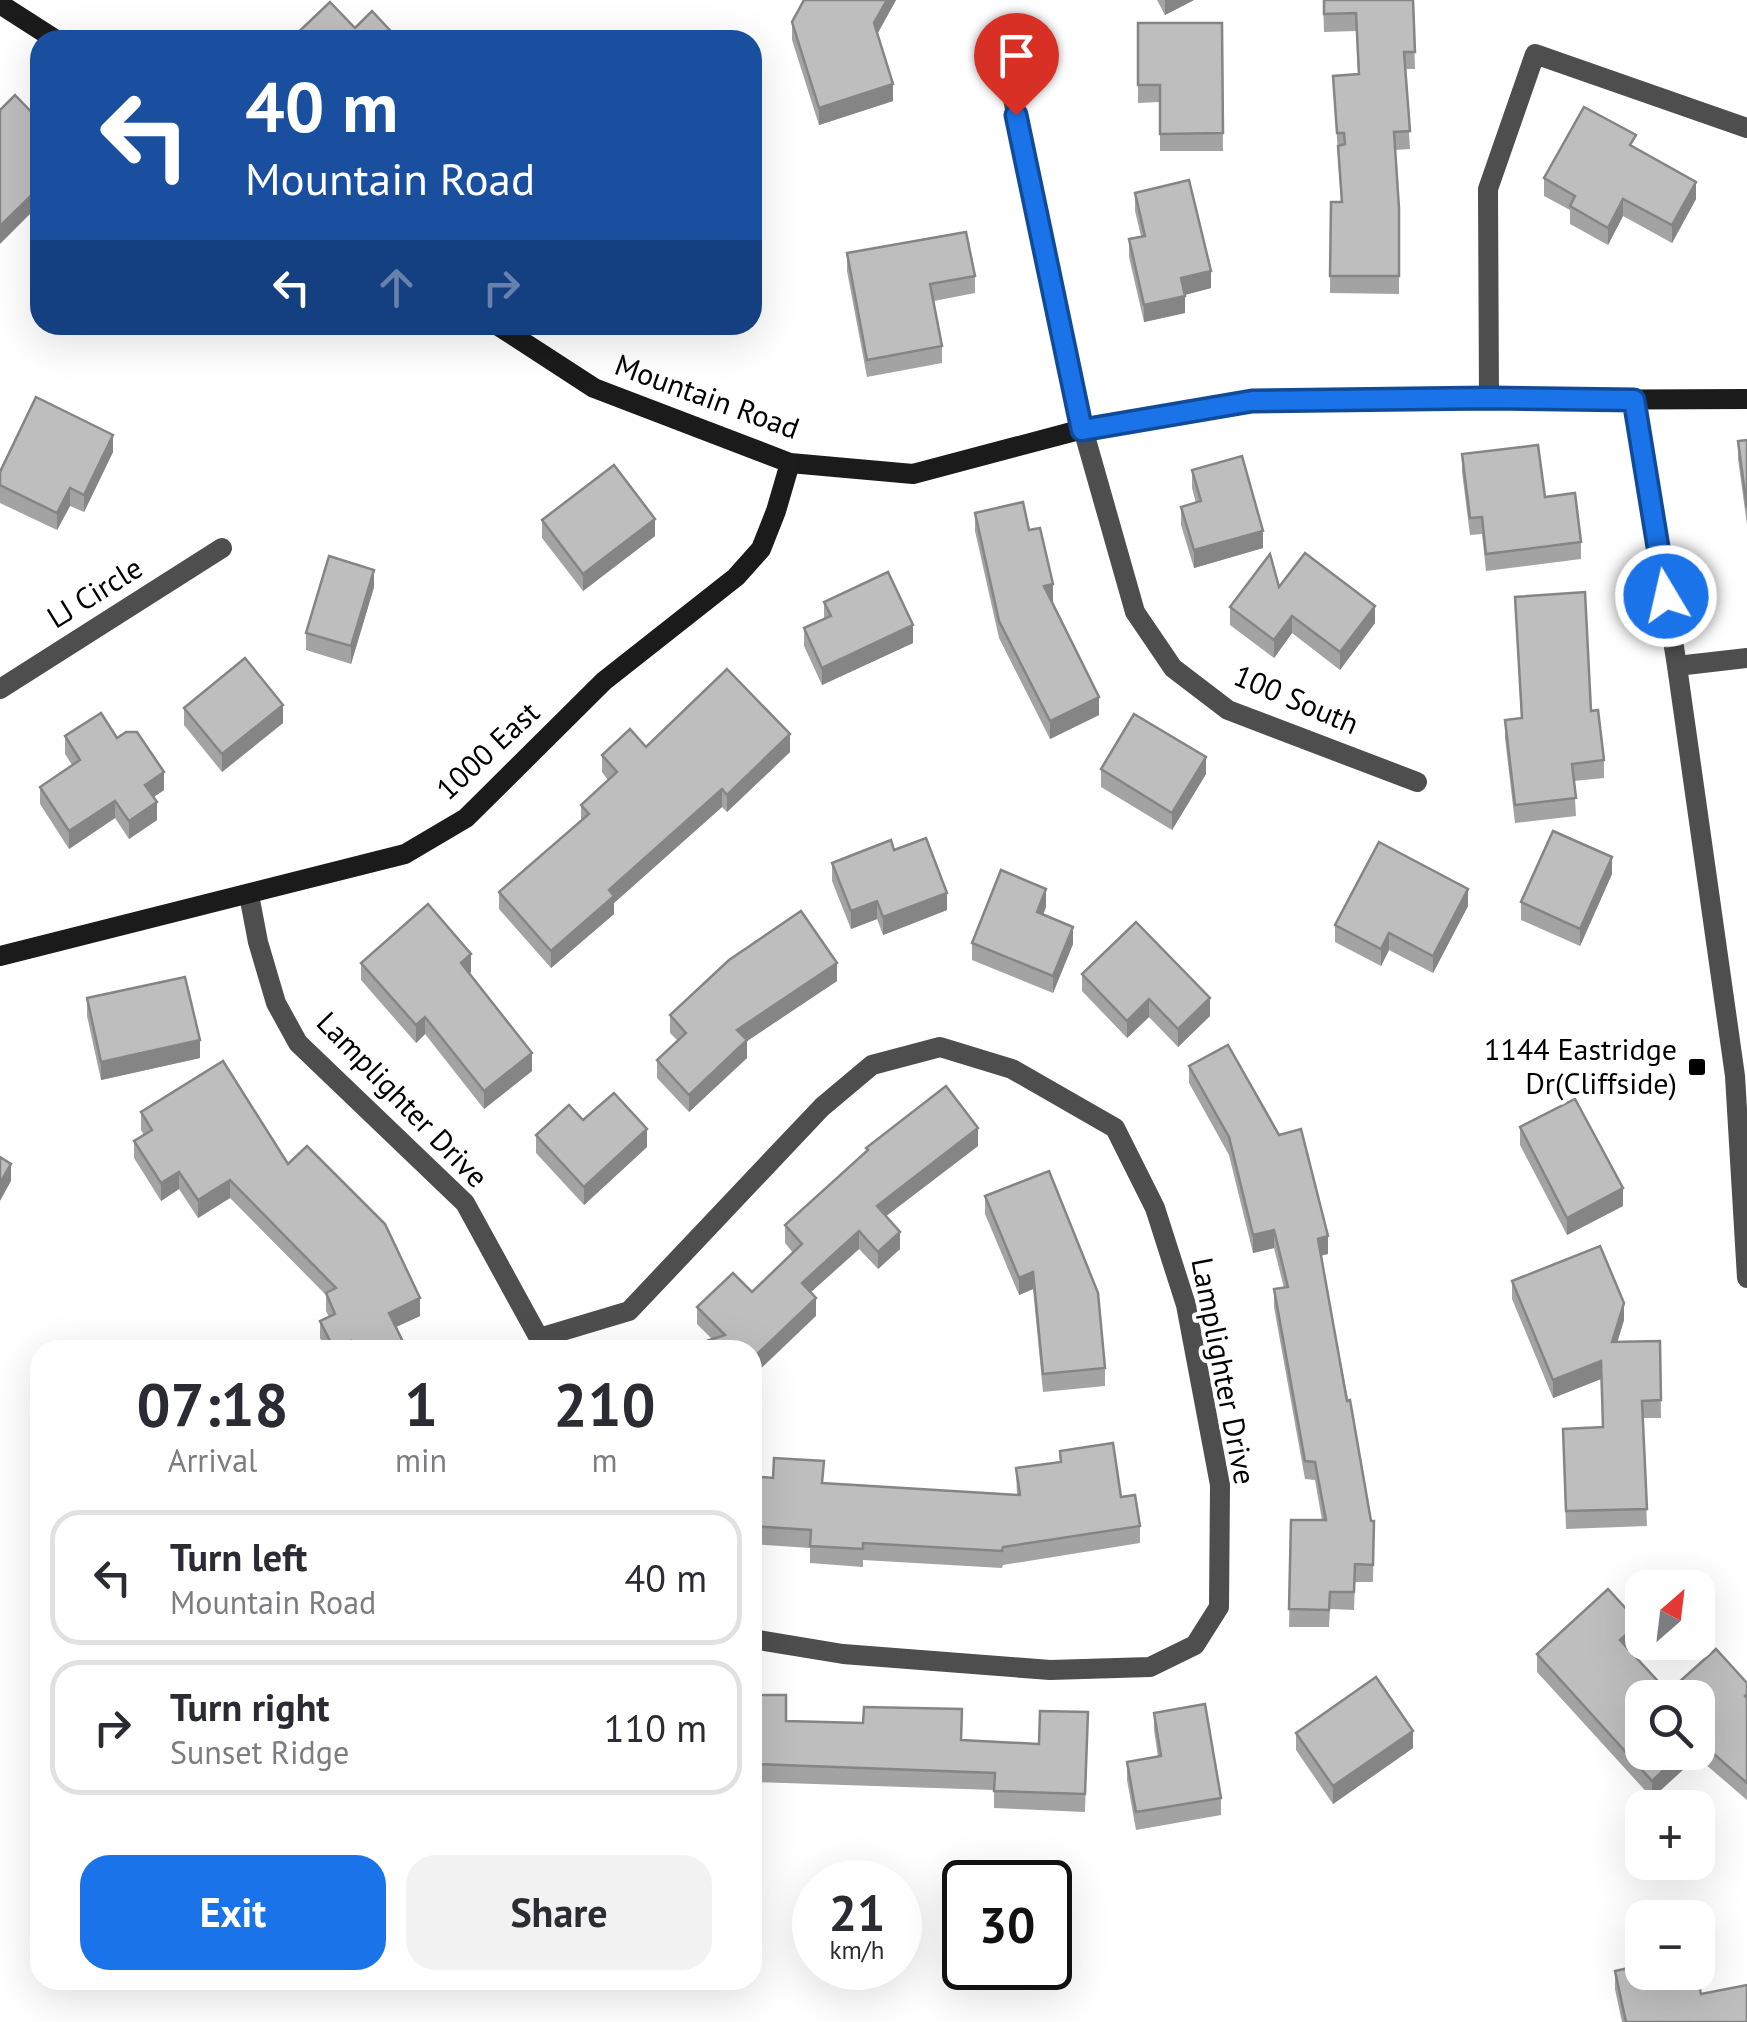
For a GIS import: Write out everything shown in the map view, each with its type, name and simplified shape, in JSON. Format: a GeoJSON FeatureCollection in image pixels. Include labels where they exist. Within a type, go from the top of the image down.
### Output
{"type":"FeatureCollection","features":[{"type":"Feature","properties":{"kind":"street"},"geometry":{"type":"LineString","coordinates":[[0,4],[40,30]]}},
{"type":"Feature","properties":{"kind":"street"},"geometry":{"type":"LineString","coordinates":[[1489,398],[1488,189],[1535,54],[1747,128]]}},
{"type":"Feature","properties":{"kind":"street","name":"100 South"},"geometry":{"type":"LineString","coordinates":[[1009,80],[1082,430],[1136,612],[1172,668],[1228,710],[1418,782]]}},
{"type":"Feature","properties":{"kind":"street","name":"Mountain Road"},"geometry":{"type":"LineString","coordinates":[[512,335],[594,388],[790,462],[913,474],[1082,430],[1252,401],[1747,399]]}},
{"type":"Feature","properties":{"kind":"street"},"geometry":{"type":"LineString","coordinates":[[1634,400],[1741,1075],[1747,1278]]}},
{"type":"Feature","properties":{"kind":"street","name":"1000 East"},"geometry":{"type":"LineString","coordinates":[[0,956],[405,854],[466,818],[604,682],[736,577],[761,550],[790,462]]}},
{"type":"Feature","properties":{"kind":"street","name":"LJ Circle"},"geometry":{"type":"LineString","coordinates":[[0,689],[222,548]]}},
{"type":"Feature","properties":{"kind":"street"},"geometry":{"type":"LineString","coordinates":[[1677,666],[1747,658]]}},
{"type":"Feature","properties":{"kind":"street","name":"Lamplighter Drive"},"geometry":{"type":"LineString","coordinates":[[250,894],[258,942],[276,1003],[298,1044],[464,1202],[538,1340]]}},
{"type":"Feature","properties":{"kind":"street","name":"Lamplighter Drive"},"geometry":{"type":"LineString","coordinates":[[550,1340],[629,1310],[822,1108],[872,1065],[940,1047],[1012,1069],[1114,1128],[1155,1208],[1186,1305],[1220,1485],[1219,1608],[1194,1645],[1150,1667],[1050,1670],[843,1654],[762,1641]]}},
{"type":"Feature","properties":{"kind":"building"},"geometry":{"type":"Polygon","coordinates":[[[804,0],[887,0],[874,23],[893,84],[819,108],[792,22],[804,0]]]}},
{"type":"Feature","properties":{"kind":"building"},"geometry":{"type":"Polygon","coordinates":[[[1324,0],[1413,0],[1415,52],[1404,52],[1410,131],[1394,132],[1399,276],[1330,276],[1331,202],[1342,202],[1338,146],[1345,144],[1344,133],[1337,133],[1333,76],[1359,74],[1356,13],[1324,14],[1324,0]]]}},
{"type":"Feature","properties":{"kind":"building"},"geometry":{"type":"Polygon","coordinates":[[[330,2],[355,28],[372,11],[390,30],[301,30],[330,2]]]}},
{"type":"Feature","properties":{"kind":"building"},"geometry":{"type":"Polygon","coordinates":[[[1138,23],[1222,23],[1223,133],[1160,134],[1160,85],[1138,85],[1138,23]]]}},
{"type":"Feature","properties":{"kind":"building"},"geometry":{"type":"Polygon","coordinates":[[[15,95],[30,111],[30,197],[0,226],[0,110],[15,95]]]}},
{"type":"Feature","properties":{"kind":"building"},"geometry":{"type":"Polygon","coordinates":[[[1584,107],[1636,135],[1630,145],[1696,182],[1672,225],[1623,199],[1608,228],[1570,206],[1575,196],[1544,178],[1584,107]]]}},
{"type":"Feature","properties":{"kind":"building"},"geometry":{"type":"Polygon","coordinates":[[[1189,180],[1211,271],[1181,278],[1185,296],[1144,305],[1129,239],[1145,236],[1135,193],[1189,180]]]}},
{"type":"Feature","properties":{"kind":"building"},"geometry":{"type":"Polygon","coordinates":[[[966,232],[975,276],[930,284],[942,346],[867,360],[847,253],[966,232]]]}},
{"type":"Feature","properties":{"kind":"building"},"geometry":{"type":"Polygon","coordinates":[[[36,397],[113,435],[84,495],[70,488],[57,513],[0,485],[0,472],[36,397]]]}},
{"type":"Feature","properties":{"kind":"building"},"geometry":{"type":"Polygon","coordinates":[[[1747,440],[1747,508],[1738,441],[1747,440]]]}},
{"type":"Feature","properties":{"kind":"building"},"geometry":{"type":"Polygon","coordinates":[[[1538,445],[1545,497],[1575,493],[1581,542],[1486,554],[1482,517],[1470,518],[1462,454],[1538,445]]]}},
{"type":"Feature","properties":{"kind":"building"},"geometry":{"type":"Polygon","coordinates":[[[1242,456],[1263,531],[1194,550],[1181,507],[1201,501],[1192,470],[1242,456]]]}},
{"type":"Feature","properties":{"kind":"building"},"geometry":{"type":"Polygon","coordinates":[[[614,465],[655,519],[583,574],[542,520],[614,465]]]}},
{"type":"Feature","properties":{"kind":"building"},"geometry":{"type":"Polygon","coordinates":[[[1023,502],[1029,530],[1040,528],[1053,584],[1044,586],[1099,697],[1050,721],[999,621],[975,513],[1023,502]]]}},
{"type":"Feature","properties":{"kind":"building"},"geometry":{"type":"Polygon","coordinates":[[[1305,553],[1375,606],[1340,652],[1292,616],[1274,640],[1230,607],[1270,554],[1279,587],[1305,553]]]}},
{"type":"Feature","properties":{"kind":"building"},"geometry":{"type":"Polygon","coordinates":[[[329,556],[374,570],[351,646],[306,633],[329,556]]]}},
{"type":"Feature","properties":{"kind":"building"},"geometry":{"type":"Polygon","coordinates":[[[888,572],[913,625],[822,668],[804,628],[831,616],[824,602],[888,572]]]}},
{"type":"Feature","properties":{"kind":"building"},"geometry":{"type":"Polygon","coordinates":[[[1585,592],[1591,711],[1598,710],[1604,760],[1572,764],[1576,798],[1515,805],[1505,720],[1522,718],[1515,597],[1585,592]]]}},
{"type":"Feature","properties":{"kind":"building"},"geometry":{"type":"Polygon","coordinates":[[[245,658],[283,705],[222,754],[184,708],[245,658]]]}},
{"type":"Feature","properties":{"kind":"building"},"geometry":{"type":"Polygon","coordinates":[[[727,669],[790,734],[727,795],[722,789],[609,890],[614,896],[551,951],[499,892],[589,814],[581,805],[617,772],[602,755],[630,729],[646,747],[727,669]]]}},
{"type":"Feature","properties":{"kind":"building"},"geometry":{"type":"Polygon","coordinates":[[[101,713],[117,738],[126,732],[137,732],[164,772],[145,785],[157,802],[129,821],[115,801],[69,831],[40,787],[80,760],[65,736],[101,713]]]}},
{"type":"Feature","properties":{"kind":"building"},"geometry":{"type":"Polygon","coordinates":[[[1134,714],[1206,757],[1172,813],[1101,769],[1134,714]]]}},
{"type":"Feature","properties":{"kind":"building"},"geometry":{"type":"Polygon","coordinates":[[[1553,831],[1612,857],[1580,929],[1521,902],[1553,831]]]}},
{"type":"Feature","properties":{"kind":"building"},"geometry":{"type":"Polygon","coordinates":[[[926,838],[947,893],[883,917],[877,901],[851,911],[832,863],[891,840],[894,850],[926,838]]]}},
{"type":"Feature","properties":{"kind":"building"},"geometry":{"type":"Polygon","coordinates":[[[1379,842],[1468,889],[1433,956],[1389,933],[1381,949],[1335,925],[1379,842]]]}},
{"type":"Feature","properties":{"kind":"building"},"geometry":{"type":"Polygon","coordinates":[[[1001,870],[1046,889],[1037,912],[1073,927],[1053,976],[972,943],[1001,870]]]}},
{"type":"Feature","properties":{"kind":"building"},"geometry":{"type":"Polygon","coordinates":[[[428,904],[471,954],[461,963],[532,1053],[484,1091],[425,1017],[416,1025],[361,963],[428,904]]]}},
{"type":"Feature","properties":{"kind":"building"},"geometry":{"type":"Polygon","coordinates":[[[801,911],[837,963],[737,1030],[747,1040],[689,1095],[657,1060],[686,1033],[670,1015],[729,960],[801,911]]]}},
{"type":"Feature","properties":{"kind":"building"},"geometry":{"type":"Polygon","coordinates":[[[1136,922],[1210,998],[1178,1029],[1149,999],[1127,1021],[1082,974],[1136,922]]]}},
{"type":"Feature","properties":{"kind":"building"},"geometry":{"type":"Polygon","coordinates":[[[185,977],[200,1040],[101,1062],[87,998],[185,977]]]}},
{"type":"Feature","properties":{"kind":"building"},"geometry":{"type":"Polygon","coordinates":[[[1228,1045],[1279,1135],[1301,1129],[1328,1236],[1318,1239],[1347,1401],[1350,1400],[1374,1521],[1373,1565],[1355,1564],[1354,1592],[1330,1592],[1329,1610],[1289,1609],[1291,1520],[1326,1520],[1315,1462],[1305,1461],[1274,1289],[1288,1287],[1274,1230],[1253,1235],[1229,1137],[1189,1066],[1228,1045]]]}},
{"type":"Feature","properties":{"kind":"building"},"geometry":{"type":"Polygon","coordinates":[[[223,1061],[288,1164],[307,1146],[385,1224],[420,1298],[389,1313],[402,1340],[330,1340],[320,1321],[335,1314],[326,1293],[336,1288],[230,1180],[198,1200],[179,1172],[161,1183],[134,1141],[152,1130],[141,1112],[223,1061]]]}},
{"type":"Feature","properties":{"kind":"building"},"geometry":{"type":"Polygon","coordinates":[[[946,1086],[978,1128],[877,1206],[900,1232],[878,1252],[859,1231],[802,1283],[816,1298],[762,1349],[762,1340],[710,1340],[725,1335],[697,1307],[733,1273],[752,1292],[802,1244],[785,1225],[866,1148],[946,1086]]]}},
{"type":"Feature","properties":{"kind":"building"},"geometry":{"type":"Polygon","coordinates":[[[614,1093],[647,1129],[584,1187],[536,1135],[569,1105],[583,1120],[614,1093]]]}},
{"type":"Feature","properties":{"kind":"building"},"geometry":{"type":"Polygon","coordinates":[[[1575,1099],[1623,1188],[1567,1218],[1520,1127],[1575,1099]]]}},
{"type":"Feature","properties":{"kind":"building"},"geometry":{"type":"Polygon","coordinates":[[[0,1157],[11,1164],[0,1183],[0,1157]]]}},
{"type":"Feature","properties":{"kind":"building"},"geometry":{"type":"Polygon","coordinates":[[[1049,1171],[1098,1293],[1105,1368],[1043,1374],[1033,1272],[1019,1278],[985,1196],[1049,1171]]]}},
{"type":"Feature","properties":{"kind":"building"},"geometry":{"type":"Polygon","coordinates":[[[1600,1246],[1624,1303],[1612,1342],[1660,1341],[1661,1400],[1642,1401],[1647,1509],[1566,1511],[1563,1429],[1603,1427],[1601,1361],[1553,1380],[1512,1281],[1600,1246]]]}},
{"type":"Feature","properties":{"kind":"building"},"geometry":{"type":"Polygon","coordinates":[[[1113,1443],[1121,1497],[1135,1495],[1140,1526],[1003,1547],[1002,1551],[863,1543],[863,1549],[810,1546],[811,1530],[762,1527],[762,1477],[773,1478],[774,1458],[824,1461],[822,1483],[1020,1495],[1016,1468],[1061,1462],[1060,1451],[1113,1443]]]}},
{"type":"Feature","properties":{"kind":"building"},"geometry":{"type":"Polygon","coordinates":[[[1608,1589],[1625,1608],[1625,1636],[1620,1640],[1625,1645],[1625,1660],[1638,1660],[1657,1680],[1625,1680],[1625,1751],[1537,1654],[1608,1589]]]}},
{"type":"Feature","properties":{"kind":"building"},"geometry":{"type":"Polygon","coordinates":[[[1716,1649],[1747,1683],[1747,1783],[1715,1755],[1715,1680],[1681,1680],[1704,1660],[1715,1660],[1716,1649]]]}},
{"type":"Feature","properties":{"kind":"building"},"geometry":{"type":"Polygon","coordinates":[[[1376,1677],[1413,1731],[1333,1786],[1296,1733],[1376,1677]]]}},
{"type":"Feature","properties":{"kind":"building"},"geometry":{"type":"Polygon","coordinates":[[[762,1695],[786,1695],[786,1721],[863,1723],[864,1707],[962,1709],[961,1740],[1039,1744],[1040,1711],[1088,1712],[1085,1794],[994,1791],[995,1773],[762,1764],[762,1695]]]}},
{"type":"Feature","properties":{"kind":"building"},"geometry":{"type":"Polygon","coordinates":[[[1205,1704],[1221,1798],[1136,1812],[1127,1762],[1161,1756],[1154,1713],[1205,1704]]]}},
{"type":"Feature","properties":{"kind":"building"},"geometry":{"type":"Polygon","coordinates":[[[1642,1770],[1664,1770],[1652,1781],[1642,1770]]]}},
{"type":"Feature","properties":{"kind":"building"},"geometry":{"type":"Polygon","coordinates":[[[1625,1969],[1625,1990],[1700,1990],[1701,1994],[1747,1985],[1747,2022],[1626,2022],[1615,1971],[1625,1969]]]}},
{"type":"Feature","properties":{"kind":"place","name":"1144 Eastridge Dr(Cliffside)"},"geometry":{"type":"Point","coordinates":[1697,1067]}},
{"type":"Feature","properties":{"kind":"route"},"geometry":{"type":"LineString","coordinates":[[1016,115],[1082,430],[1252,401],[1634,400],[1666,596]]}}]}
